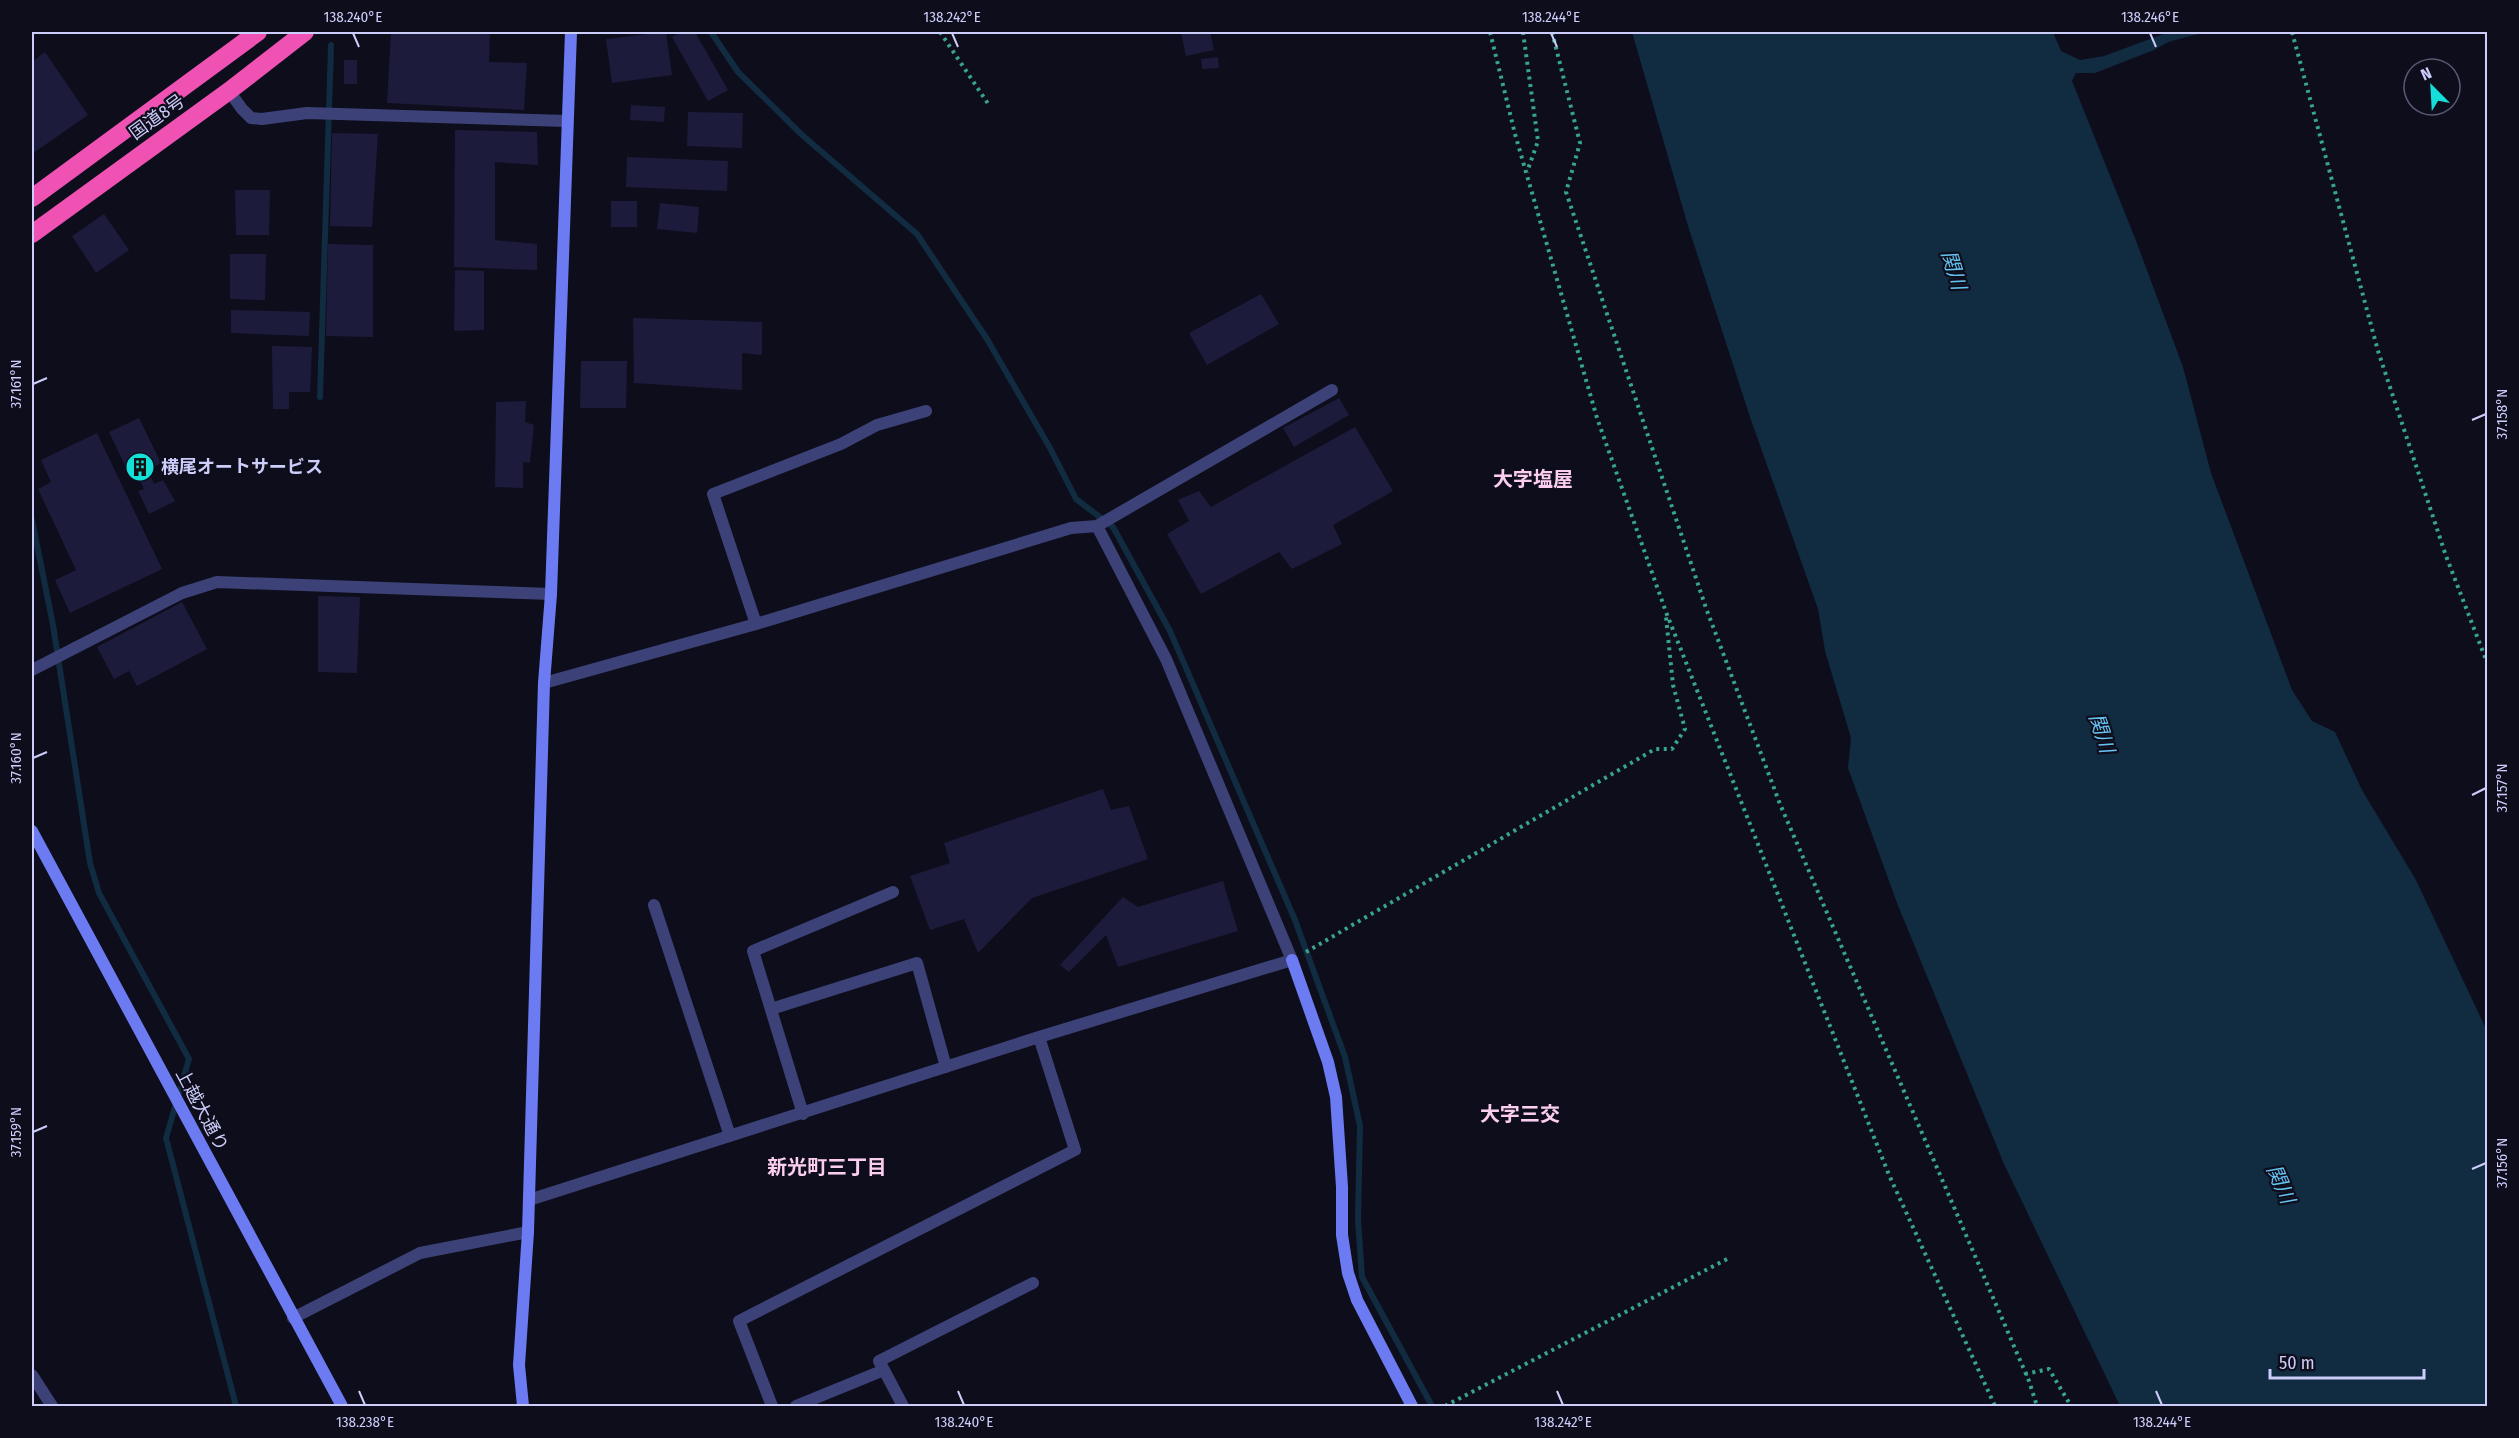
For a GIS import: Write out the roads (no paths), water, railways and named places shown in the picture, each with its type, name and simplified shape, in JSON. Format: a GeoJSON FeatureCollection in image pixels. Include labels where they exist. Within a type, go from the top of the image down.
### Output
{"type":"FeatureCollection","features":[{"type":"Feature","properties":{"kind":"highway","name":"国道8号"},"geometry":{"type":"LineString","coordinates":[[32,198],[258,32]]}},
{"type":"Feature","properties":{"kind":"highway","name":"国道8号"},"geometry":{"type":"LineString","coordinates":[[32,234],[229,91],[305,32]]}},
{"type":"Feature","properties":{"kind":"street"},"geometry":{"type":"LineString","coordinates":[[523,1407],[519,1365],[528,1232],[544,683],[551,594],[572,32]]}},
{"type":"Feature","properties":{"kind":"street"},"geometry":{"type":"LineString","coordinates":[[229,91],[251,118],[262,119],[307,113],[567,121]]}},
{"type":"Feature","properties":{"kind":"street"},"geometry":{"type":"LineString","coordinates":[[544,683],[756,624],[1071,528],[1097,526],[1332,390]]}},
{"type":"Feature","properties":{"kind":"street"},"geometry":{"type":"LineString","coordinates":[[756,624],[713,494],[842,444],[877,425],[926,411]]}},
{"type":"Feature","properties":{"kind":"street"},"geometry":{"type":"LineString","coordinates":[[1097,526],[1166,659],[1292,960],[1328,1062],[1336,1097],[1342,1187],[1342,1235],[1348,1272],[1357,1300],[1412,1407]]}},
{"type":"Feature","properties":{"kind":"street"},"geometry":{"type":"LineString","coordinates":[[32,670],[182,592],[218,582],[551,594]]}},
{"type":"Feature","properties":{"kind":"street","name":"上越大通り"},"geometry":{"type":"LineString","coordinates":[[32,831],[342,1407]]}},
{"type":"Feature","properties":{"kind":"street"},"geometry":{"type":"LineString","coordinates":[[803,1114],[753,951],[893,892]]}},
{"type":"Feature","properties":{"kind":"street"},"geometry":{"type":"LineString","coordinates":[[654,905],[730,1136]]}},
{"type":"Feature","properties":{"kind":"street"},"geometry":{"type":"LineString","coordinates":[[529,1200],[1039,1037],[1292,960]]}},
{"type":"Feature","properties":{"kind":"street"},"geometry":{"type":"LineString","coordinates":[[771,1009],[917,963],[946,1067]]}},
{"type":"Feature","properties":{"kind":"street"},"geometry":{"type":"LineString","coordinates":[[772,1407],[739,1321],[1075,1150],[1039,1037]]}},
{"type":"Feature","properties":{"kind":"street"},"geometry":{"type":"LineString","coordinates":[[293,1318],[420,1253],[528,1232]]}},
{"type":"Feature","properties":{"kind":"street"},"geometry":{"type":"LineString","coordinates":[[903,1407],[879,1361],[1033,1283]]}},
{"type":"Feature","properties":{"kind":"street"},"geometry":{"type":"LineString","coordinates":[[796,1407],[884,1370]]}},
{"type":"Feature","properties":{"kind":"street"},"geometry":{"type":"LineString","coordinates":[[32,1375],[52,1407]]}},
{"type":"Feature","properties":{"kind":"water","name":"関川"},"geometry":{"type":"Polygon","coordinates":[[[1632,32],[2053,32],[2061,51],[2080,60],[2104,56],[2169,32],[2206,32],[2168,42],[2154,50],[2095,73],[2076,73],[2072,81],[2135,238],[2183,367],[2211,473],[2292,690],[2312,721],[2335,732],[2362,790],[2416,880],[2487,1031],[2487,1406],[2120,1406],[2004,1164],[1897,903],[1848,768],[1851,738],[1825,651],[1818,609],[1751,420],[1688,226],[1632,32]]]}},
{"type":"Feature","properties":{"kind":"waterway"},"geometry":{"type":"LineString","coordinates":[[711,32],[738,72],[801,134],[917,234],[987,339],[1050,448],[1076,499],[1113,527],[1170,631],[1295,920],[1345,1057],[1360,1126],[1358,1220],[1362,1277],[1432,1406]]}},
{"type":"Feature","properties":{"kind":"waterway"},"geometry":{"type":"LineString","coordinates":[[320,397],[331,45]]}},
{"type":"Feature","properties":{"kind":"waterway"},"geometry":{"type":"LineString","coordinates":[[32,520],[53,625],[90,863],[99,893],[189,1059],[166,1138],[236,1406]]}},
{"type":"Feature","properties":{"kind":"place","name":"横尾オートサービス"},"geometry":{"type":"Point","coordinates":[140,467]}},
{"type":"Feature","properties":{"kind":"district","name":"大字塩屋"},"geometry":{"type":"Point","coordinates":[1533,479]}},
{"type":"Feature","properties":{"kind":"district","name":"大字三交"},"geometry":{"type":"Point","coordinates":[1520,1114]}},
{"type":"Feature","properties":{"kind":"district","name":"新光町三丁目"},"geometry":{"type":"Point","coordinates":[827,1167]}}]}
